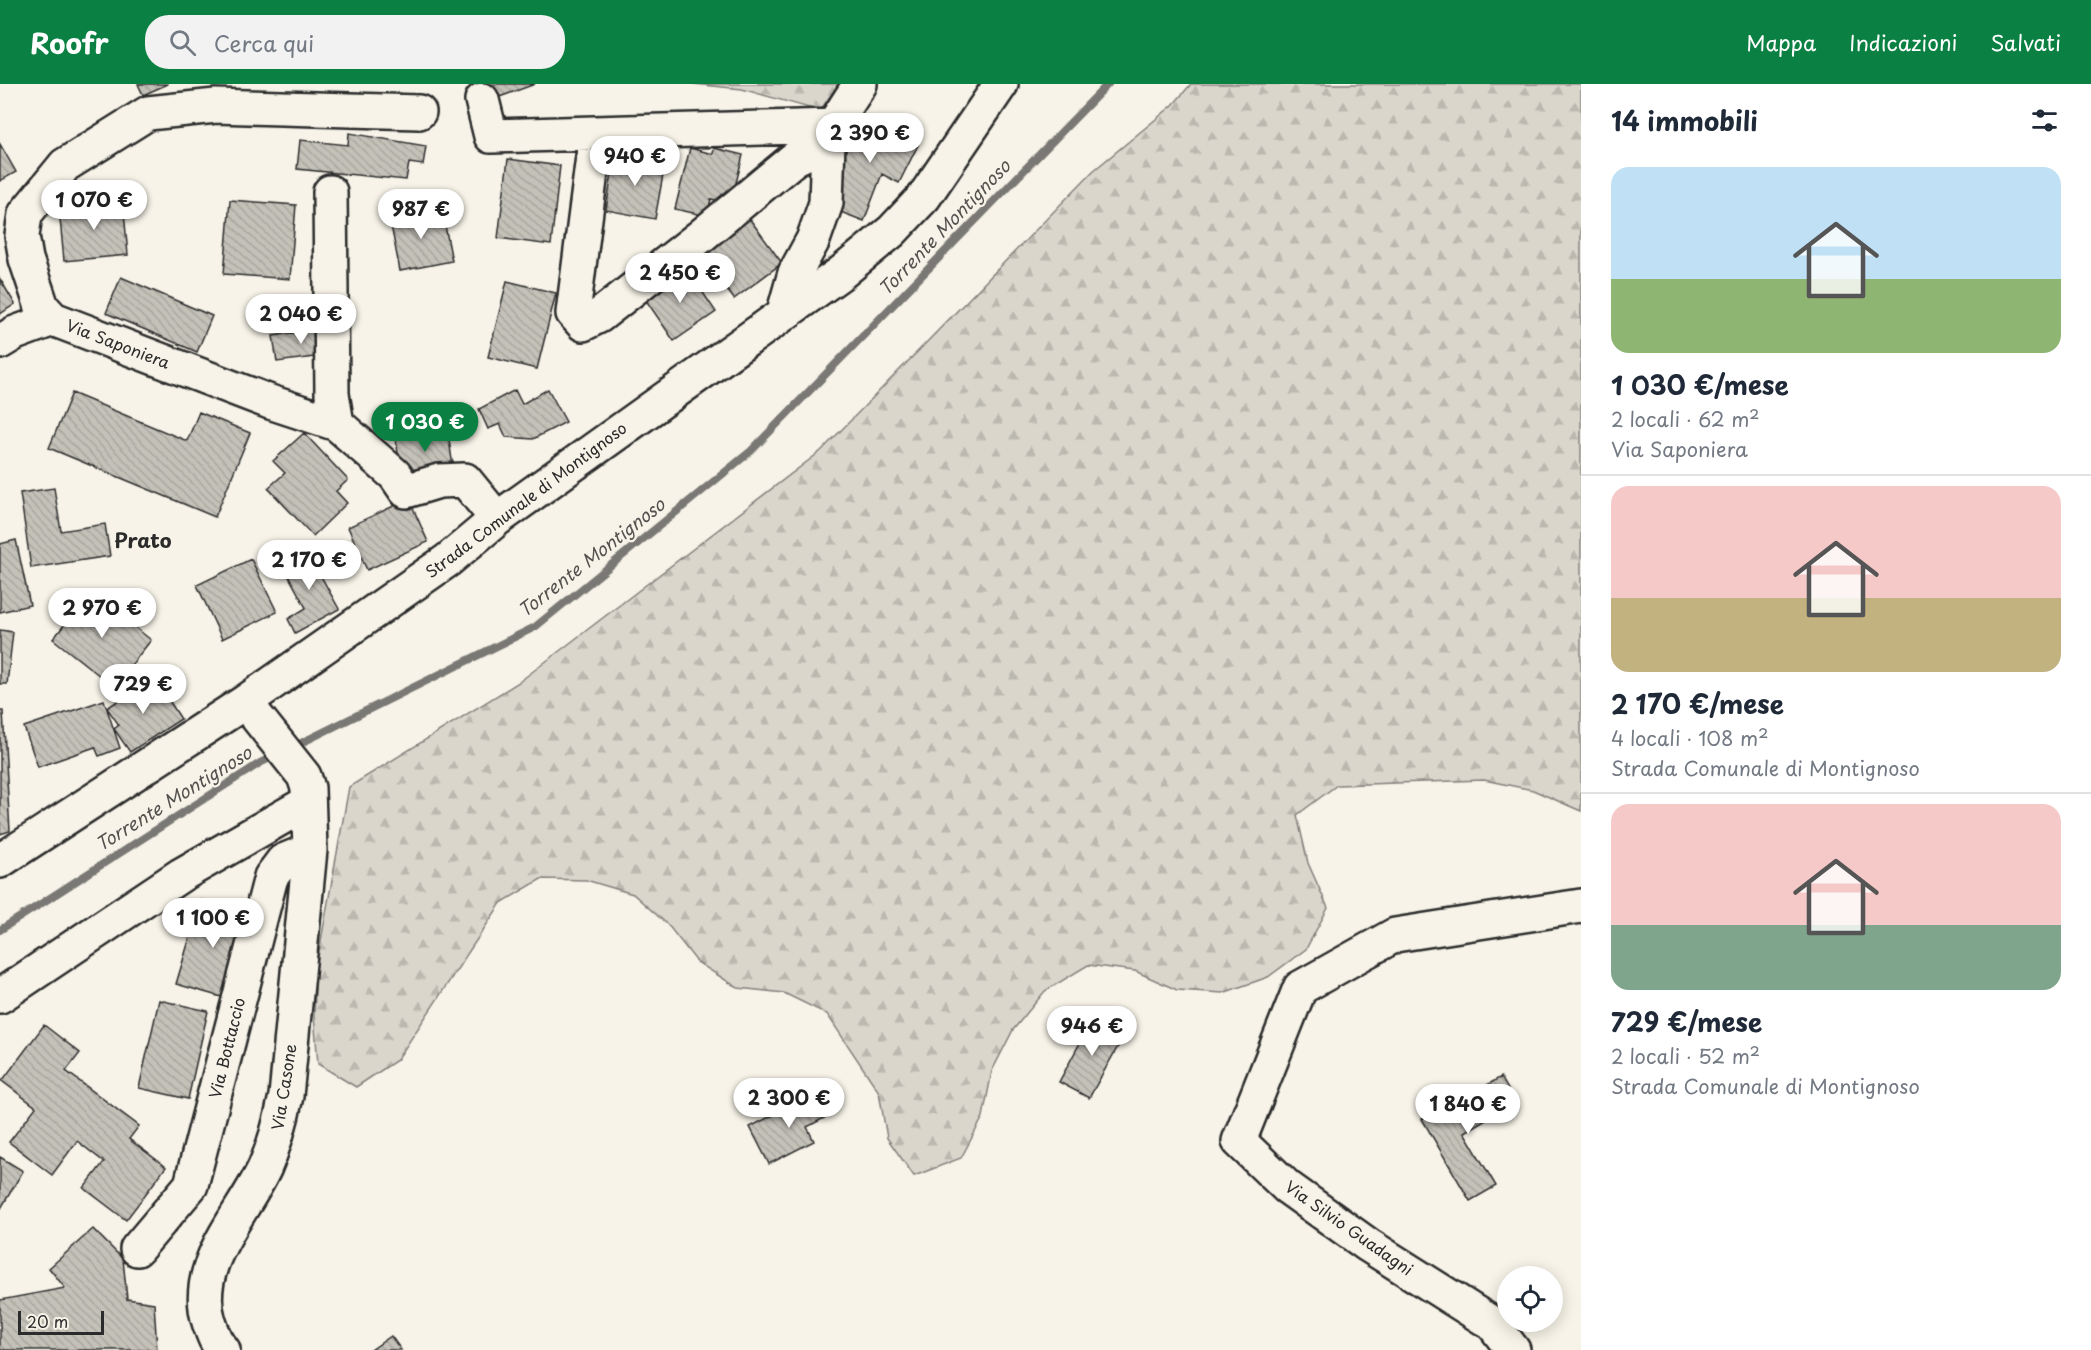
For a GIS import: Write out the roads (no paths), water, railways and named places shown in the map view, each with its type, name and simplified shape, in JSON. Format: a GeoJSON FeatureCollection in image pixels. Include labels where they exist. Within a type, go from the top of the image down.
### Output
{"type":"FeatureCollection","features":[{"type":"Feature","properties":{"kind":"street"},"geometry":{"type":"LineString","coordinates":[[596,133],[573,314],[583,324],[598,316],[701,236],[794,159],[830,134],[860,84]]}},
{"type":"Feature","properties":{"kind":"street","name":"Strada Comunale di Montignoso"},"geometry":{"type":"LineString","coordinates":[[0,861],[253,711],[448,561],[497,519],[841,273],[892,231],[924,197],[1001,84]]}},
{"type":"Feature","properties":{"kind":"street"},"geometry":{"type":"LineString","coordinates":[[482,100],[490,136],[596,133],[830,134]]}},
{"type":"Feature","properties":{"kind":"street","name":"Via Saponiera"},"geometry":{"type":"LineString","coordinates":[[419,112],[216,106],[148,112],[65,165],[25,214],[22,236],[26,259],[42,307],[53,319],[270,402],[337,424],[395,475],[406,491],[439,481],[465,480],[497,519]]}},
{"type":"Feature","properties":{"kind":"street"},"geometry":{"type":"LineString","coordinates":[[784,312],[795,273],[813,240],[826,203],[830,134]]}},
{"type":"Feature","properties":{"kind":"street"},"geometry":{"type":"LineString","coordinates":[[330,192],[332,394],[337,424]]}},
{"type":"Feature","properties":{"kind":"street"},"geometry":{"type":"LineString","coordinates":[[0,342],[15,333],[53,319]]}},
{"type":"Feature","properties":{"kind":"street"},"geometry":{"type":"LineString","coordinates":[[0,996],[305,790],[253,711]]}},
{"type":"Feature","properties":{"kind":"street","name":"Via Casone"},"geometry":{"type":"LineString","coordinates":[[223,1350],[215,1341],[204,1307],[208,1275],[221,1244],[265,1168],[279,1130],[286,1096],[310,850],[305,790]]}},
{"type":"Feature","properties":{"kind":"street","name":"Via Bottaccio"},"geometry":{"type":"LineString","coordinates":[[137,1249],[191,1185],[271,877],[283,861],[310,850]]}},
{"type":"Feature","properties":{"kind":"street","name":"Via Silvio Guadagni"},"geometry":{"type":"LineString","coordinates":[[1513,1350],[1493,1324],[1368,1245],[1287,1187],[1239,1141],[1300,988],[1395,935],[1581,906]]}},
{"type":"Feature","properties":{"kind":"waterway","name":"Torrente Montignoso"},"geometry":{"type":"LineString","coordinates":[[289,749],[535,627],[751,451],[1108,84]]}},
{"type":"Feature","properties":{"kind":"waterway","name":"Torrente Montignoso"},"geometry":{"type":"LineString","coordinates":[[0,930],[260,763],[278,754]]}},
{"type":"Feature","properties":{"kind":"district","name":"Prato"},"geometry":{"type":"Point","coordinates":[143,541]}}]}
